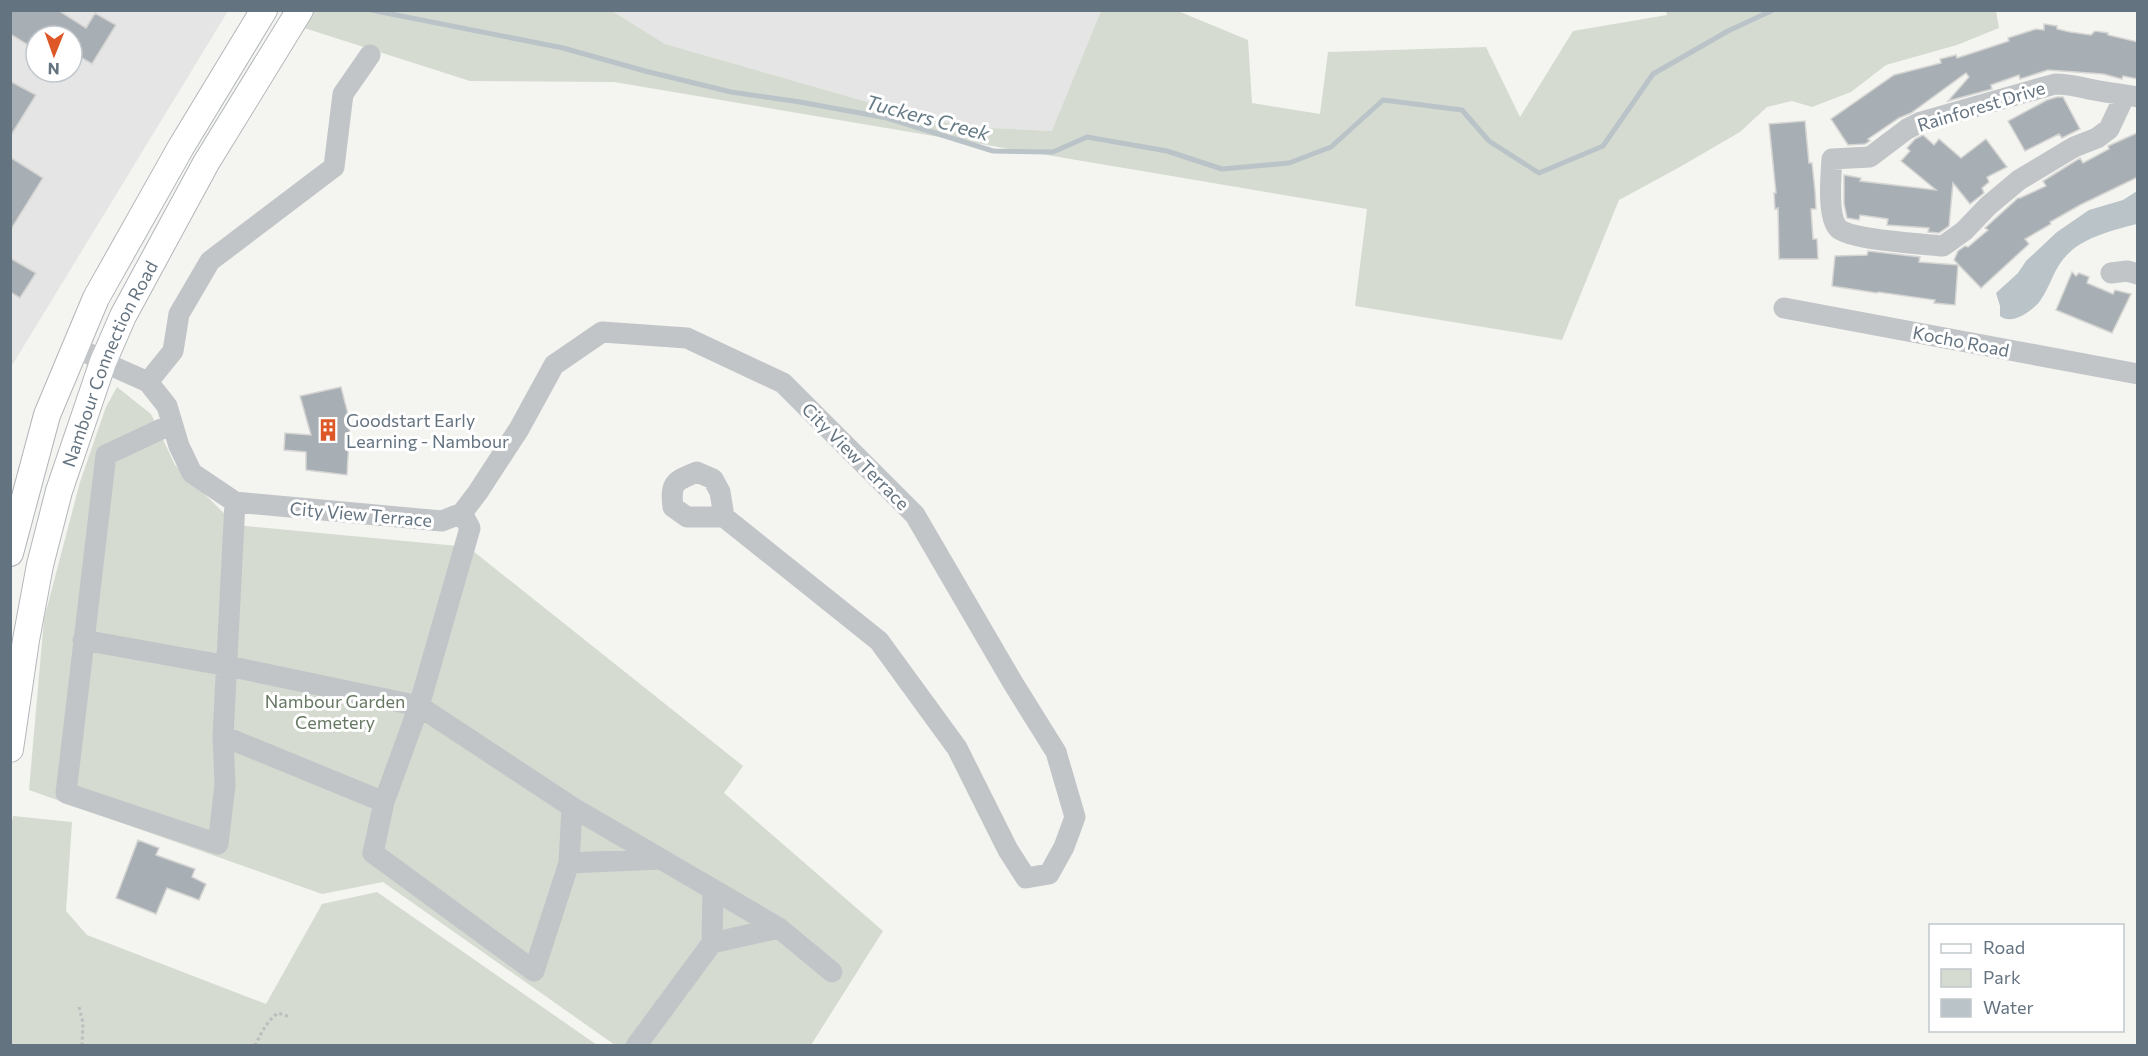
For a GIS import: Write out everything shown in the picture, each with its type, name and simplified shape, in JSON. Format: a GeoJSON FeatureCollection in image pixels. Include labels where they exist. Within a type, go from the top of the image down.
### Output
{"type":"FeatureCollection","features":[{"type":"Feature","properties":{"kind":"main road","name":"Nambour Connection Road"},"geometry":{"type":"LineString","coordinates":[[10,553],[47,415],[101,287],[181,147],[264,10]]}},
{"type":"Feature","properties":{"kind":"main road","name":"Nambour Connection Road"},"geometry":{"type":"LineString","coordinates":[[10,749],[40,565],[59,491],[103,362],[123,316],[206,163],[300,10]]}},
{"type":"Feature","properties":{"kind":"street"},"geometry":{"type":"LineString","coordinates":[[148,382],[173,351],[179,314],[210,261],[334,167],[343,94],[370,56]]}},
{"type":"Feature","properties":{"kind":"street","name":"Rainforest Drive"},"geometry":{"type":"LineString","coordinates":[[2055,84],[2071,84],[2131,96],[2109,129],[2097,138],[2074,147],[2019,180],[1988,206],[1964,231],[1943,246],[1862,237],[1848,234],[1838,228],[1833,216],[1830,182],[1832,159],[1870,157],[1907,129],[1921,122],[2055,84]]}},
{"type":"Feature","properties":{"kind":"street"},"geometry":{"type":"LineString","coordinates":[[2111,273],[2127,271],[2138,274]]}},
{"type":"Feature","properties":{"kind":"street","name":"Kocho Road"},"geometry":{"type":"LineString","coordinates":[[1784,308],[2138,374]]}},
{"type":"Feature","properties":{"kind":"street","name":"City View Terrace"},"geometry":{"type":"LineString","coordinates":[[76,346],[103,362],[148,382],[167,406],[179,446],[192,473],[235,502],[442,521],[462,513],[478,492],[519,429],[554,365],[602,332],[687,338],[783,383],[915,515],[1056,753],[1075,817],[1064,847],[1049,874],[1026,878],[1008,850],[957,748],[879,641],[724,517]]}},
{"type":"Feature","properties":{"kind":"street"},"geometry":{"type":"LineString","coordinates":[[172,424],[106,455],[82,640],[66,793],[218,844],[225,785],[223,736],[235,502]]}},
{"type":"Feature","properties":{"kind":"street"},"geometry":{"type":"LineString","coordinates":[[462,513],[470,528],[419,706],[384,802],[373,853],[534,971],[569,863],[573,807]]}},
{"type":"Feature","properties":{"kind":"street"},"geometry":{"type":"LineString","coordinates":[[82,640],[228,666],[419,706],[573,807],[779,928],[832,972]]}},
{"type":"Feature","properties":{"kind":"street"},"geometry":{"type":"LineString","coordinates":[[223,736],[384,802]]}},
{"type":"Feature","properties":{"kind":"street"},"geometry":{"type":"LineString","coordinates":[[569,863],[661,859]]}},
{"type":"Feature","properties":{"kind":"street"},"geometry":{"type":"LineString","coordinates":[[636,1046],[712,943],[713,889]]}},
{"type":"Feature","properties":{"kind":"street"},"geometry":{"type":"LineString","coordinates":[[712,943],[779,928]]}},
{"type":"Feature","properties":{"kind":"path"},"geometry":{"type":"LineString","coordinates":[[79,1007],[83,1023],[82,1046]]}},
{"type":"Feature","properties":{"kind":"path"},"geometry":{"type":"LineString","coordinates":[[255,1046],[274,1015],[278,1013],[290,1017]]}},
{"type":"Feature","properties":{"kind":"shaded area"},"geometry":{"type":"Polygon","coordinates":[[[11,11],[228,11],[11,367],[11,11]]]}},
{"type":"Feature","properties":{"kind":"shaded area"},"geometry":{"type":"Polygon","coordinates":[[[612,11],[1101,11],[1053,131],[969,127],[927,119],[665,44],[612,11]]]}},
{"type":"Feature","properties":{"kind":"green space"},"geometry":{"type":"Polygon","coordinates":[[[309,11],[612,11],[665,44],[927,119],[969,127],[1052,131],[1101,11],[1178,11],[1248,40],[1252,103],[1320,114],[1328,52],[1486,47],[1520,117],[1573,31],[1667,15],[1666,11],[1996,11],[1999,28],[1957,45],[1886,65],[1851,92],[1812,107],[1792,101],[1767,107],[1740,132],[1619,200],[1562,340],[1355,306],[1367,209],[614,82],[470,81],[298,26],[309,11]]]}},
{"type":"Feature","properties":{"kind":"green space","name":"Nambour Garden Cemetery"},"geometry":{"type":"Polygon","coordinates":[[[117,387],[151,414],[175,465],[236,525],[468,547],[743,766],[724,793],[883,931],[811,1045],[615,1045],[383,882],[322,894],[29,790],[44,619],[80,482],[106,407],[117,387]]]}},
{"type":"Feature","properties":{"kind":"green space"},"geometry":{"type":"Polygon","coordinates":[[[13,816],[72,822],[66,911],[87,935],[266,1004],[322,904],[377,892],[597,1045],[11,1045],[10,833],[13,816]]]}},
{"type":"Feature","properties":{"kind":"water"},"geometry":{"type":"Polygon","coordinates":[[[2137,191],[2137,224],[2101,234],[2083,242],[2064,258],[2044,295],[2032,309],[2016,318],[2005,319],[2000,316],[1996,293],[2057,232],[2089,210],[2123,200],[2137,191]]]}},
{"type":"Feature","properties":{"kind":"building"},"geometry":{"type":"Polygon","coordinates":[[[10,10],[58,10],[80,24],[24,24],[24,43],[10,34],[10,10]]]}},
{"type":"Feature","properties":{"kind":"building"},"geometry":{"type":"Polygon","coordinates":[[[95,13],[116,25],[92,64],[84,59],[84,27],[86,28],[95,13]]]}},
{"type":"Feature","properties":{"kind":"building"},"geometry":{"type":"Polygon","coordinates":[[[2044,24],[2057,26],[2057,29],[2091,35],[2095,31],[2108,33],[2108,35],[2138,42],[2138,79],[2048,70],[2020,79],[2019,75],[1991,85],[1992,89],[1948,101],[1969,77],[1966,73],[1911,113],[1899,118],[1868,139],[1870,141],[1865,144],[1848,145],[1831,119],[1894,75],[1941,63],[1940,59],[1956,55],[1957,58],[2009,41],[2008,38],[2036,29],[2044,30],[2044,24]]]}},
{"type":"Feature","properties":{"kind":"building"},"geometry":{"type":"Polygon","coordinates":[[[10,81],[36,95],[10,137],[10,81]]]}},
{"type":"Feature","properties":{"kind":"building"},"geometry":{"type":"Polygon","coordinates":[[[2057,97],[2063,97],[2080,129],[2062,138],[2059,134],[2025,151],[2008,121],[2057,97]]]}},
{"type":"Feature","properties":{"kind":"building"},"geometry":{"type":"Polygon","coordinates":[[[1805,121],[1809,163],[1812,163],[1815,191],[1816,209],[1811,209],[1813,239],[1817,239],[1818,259],[1779,259],[1778,208],[1775,209],[1774,193],[1776,193],[1769,124],[1805,121]]]}},
{"type":"Feature","properties":{"kind":"building"},"geometry":{"type":"Polygon","coordinates":[[[2137,133],[2138,177],[2080,205],[2025,239],[2029,244],[1981,288],[1954,260],[1958,251],[1965,246],[1968,247],[1988,230],[1985,228],[2018,198],[2046,186],[2043,181],[2080,158],[2083,163],[2109,149],[2108,146],[2137,133]]]}},
{"type":"Feature","properties":{"kind":"building"},"geometry":{"type":"Polygon","coordinates":[[[1923,135],[1934,145],[1939,139],[1961,158],[1986,139],[2007,167],[1987,177],[1989,182],[1982,188],[1984,193],[1970,204],[1953,183],[1949,226],[1939,233],[1928,232],[1929,228],[1887,225],[1888,219],[1860,215],[1859,220],[1847,218],[1844,204],[1844,175],[1861,178],[1860,181],[1936,190],[1901,161],[1910,151],[1907,148],[1915,139],[1923,135]]]}},
{"type":"Feature","properties":{"kind":"building"},"geometry":{"type":"Polygon","coordinates":[[[10,157],[43,178],[10,231],[10,157]]]}},
{"type":"Feature","properties":{"kind":"building"},"geometry":{"type":"Polygon","coordinates":[[[1868,251],[1920,257],[1919,262],[1958,265],[1955,305],[1934,303],[1935,300],[1832,286],[1835,256],[1867,255],[1868,251]]]}},
{"type":"Feature","properties":{"kind":"building"},"geometry":{"type":"Polygon","coordinates":[[[10,258],[36,273],[20,298],[10,292],[10,258]]]}},
{"type":"Feature","properties":{"kind":"building"},"geometry":{"type":"Polygon","coordinates":[[[2072,272],[2076,276],[2079,273],[2089,277],[2087,283],[2113,294],[2115,290],[2131,294],[2112,333],[2056,310],[2072,272]]]}},
{"type":"Feature","properties":{"kind":"building","name":"Goodstart Early Learning - Nambour"},"geometry":{"type":"Polygon","coordinates":[[[341,387],[350,422],[347,475],[306,470],[306,452],[284,450],[285,433],[311,435],[300,396],[341,387]]]}},
{"type":"Feature","properties":{"kind":"building"},"geometry":{"type":"Polygon","coordinates":[[[138,840],[159,848],[156,855],[195,869],[192,877],[206,884],[199,900],[167,888],[156,914],[116,898],[138,840]]]}},
{"type":"Feature","properties":{"kind":"waterway","name":"Tuckers Creek"},"geometry":{"type":"LineString","coordinates":[[371,10],[563,48],[731,92],[887,118],[993,151],[1053,152],[1087,137],[1167,151],[1222,169],[1289,163],[1331,147],[1383,100],[1462,110],[1489,141],[1539,173],[1603,146],[1653,74],[1728,31],[1773,10]]}},
{"type":"Feature","properties":{"kind":"place","name":"Goodstart Early Learning - Nambour"},"geometry":{"type":"Point","coordinates":[328,430]}}]}
